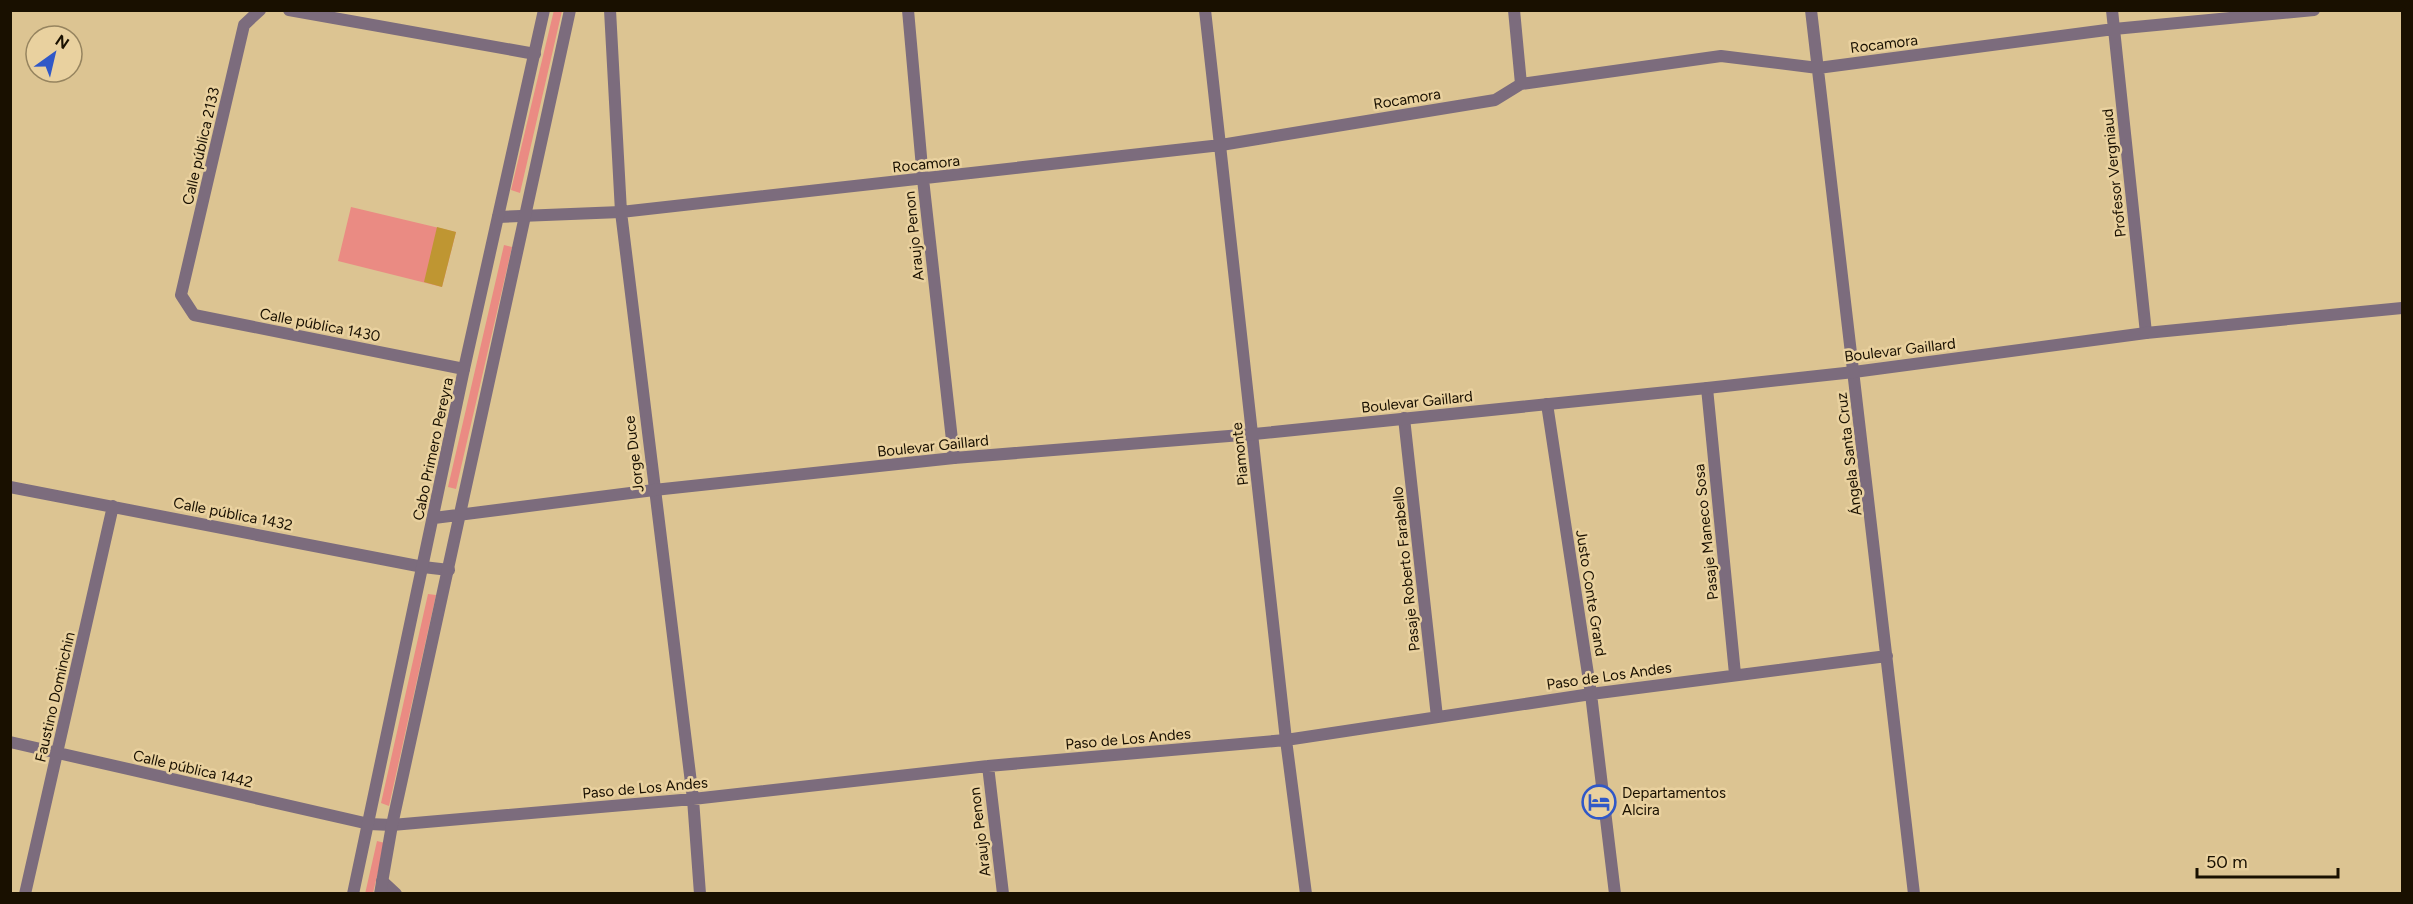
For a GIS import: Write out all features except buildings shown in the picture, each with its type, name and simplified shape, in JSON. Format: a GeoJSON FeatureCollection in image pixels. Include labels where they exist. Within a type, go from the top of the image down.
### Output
{"type":"FeatureCollection","features":[{"type":"Feature","properties":{"kind":"street","name":"Calle pública 2133"},"geometry":{"type":"LineString","coordinates":[[182,295],[244,25],[260,10]]}},
{"type":"Feature","properties":{"kind":"street"},"geometry":{"type":"LineString","coordinates":[[289,10],[535,54]]}},
{"type":"Feature","properties":{"kind":"street","name":"Cabo Primero Pereyra"},"geometry":{"type":"LineString","coordinates":[[353,894],[464,369],[544,10]]}},
{"type":"Feature","properties":{"kind":"street"},"geometry":{"type":"LineString","coordinates":[[396,894],[381,887],[392,825],[570,10]]}},
{"type":"Feature","properties":{"kind":"street","name":"Jorge Duce"},"geometry":{"type":"LineString","coordinates":[[610,10],[621,212],[693,799],[700,894]]}},
{"type":"Feature","properties":{"kind":"street","name":"Araujo Penon"},"geometry":{"type":"LineString","coordinates":[[908,10],[923,179],[954,458]]}},
{"type":"Feature","properties":{"kind":"street","name":"Piamonte"},"geometry":{"type":"LineString","coordinates":[[1205,10],[1254,434],[1286,740],[1306,894]]}},
{"type":"Feature","properties":{"kind":"street"},"geometry":{"type":"LineString","coordinates":[[1514,10],[1521,84]]}},
{"type":"Feature","properties":{"kind":"street","name":"Ángela Santa Cruz"},"geometry":{"type":"LineString","coordinates":[[1811,10],[1914,894]]}},
{"type":"Feature","properties":{"kind":"street","name":"Profesor Vergniaud"},"geometry":{"type":"LineString","coordinates":[[2112,10],[2146,333]]}},
{"type":"Feature","properties":{"kind":"street","name":"Rocamora"},"geometry":{"type":"LineString","coordinates":[[498,217],[523,218],[621,212],[1221,145],[1495,100],[1521,84],[1721,56],[1818,68],[2114,29],[2314,10]]}},
{"type":"Feature","properties":{"kind":"street","name":"Calle pública 1430"},"geometry":{"type":"LineString","coordinates":[[182,295],[194,315],[464,369]]}},
{"type":"Feature","properties":{"kind":"street","name":"Boulevar Gaillard"},"geometry":{"type":"LineString","coordinates":[[434,518],[654,490],[954,458],[1254,434],[1854,372],[2146,333],[2403,308]]}},
{"type":"Feature","properties":{"kind":"street","name":"Pasaje Maneco Sosa"},"geometry":{"type":"LineString","coordinates":[[1707,387],[1735,674]]}},
{"type":"Feature","properties":{"kind":"street","name":"Justo Conte Grand"},"geometry":{"type":"LineString","coordinates":[[1547,404],[1591,694],[1615,894]]}},
{"type":"Feature","properties":{"kind":"street","name":"Pasaje Roberto Farabello"},"geometry":{"type":"LineString","coordinates":[[1404,418],[1437,717]]}},
{"type":"Feature","properties":{"kind":"street","name":"Calle pública 1432"},"geometry":{"type":"LineString","coordinates":[[10,487],[423,567],[449,570]]}},
{"type":"Feature","properties":{"kind":"street","name":"Faustino Dominchin"},"geometry":{"type":"LineString","coordinates":[[26,894],[113,506]]}},
{"type":"Feature","properties":{"kind":"street","name":"Paso de Los Andes"},"geometry":{"type":"LineString","coordinates":[[369,824],[392,825],[693,799],[988,766],[1286,740],[1591,694],[1887,656]]}},
{"type":"Feature","properties":{"kind":"street","name":"Calle pública 1442"},"geometry":{"type":"LineString","coordinates":[[10,742],[369,824]]}},
{"type":"Feature","properties":{"kind":"street","name":"Araujo Penon"},"geometry":{"type":"LineString","coordinates":[[988,766],[1003,894]]}},
{"type":"Feature","properties":{"kind":"shaded area"},"geometry":{"type":"Polygon","coordinates":[[[554,10],[562,11],[520,193],[511,190],[554,10]]]}},
{"type":"Feature","properties":{"kind":"shaded area"},"geometry":{"type":"Polygon","coordinates":[[[351,207],[456,232],[442,287],[338,261],[351,207]]]}},
{"type":"Feature","properties":{"kind":"shaded area"},"geometry":{"type":"Polygon","coordinates":[[[504,245],[512,247],[456,489],[448,487],[504,245]]]}},
{"type":"Feature","properties":{"kind":"shaded area"},"geometry":{"type":"Polygon","coordinates":[[[428,594],[436,595],[389,806],[381,803],[428,594]]]}},
{"type":"Feature","properties":{"kind":"shaded area"},"geometry":{"type":"Polygon","coordinates":[[[377,841],[385,843],[373,893],[365,894],[377,841]]]}},
{"type":"Feature","properties":{"kind":"place","name":"Departamentos Alcira"},"geometry":{"type":"Point","coordinates":[1599,802]}}]}
